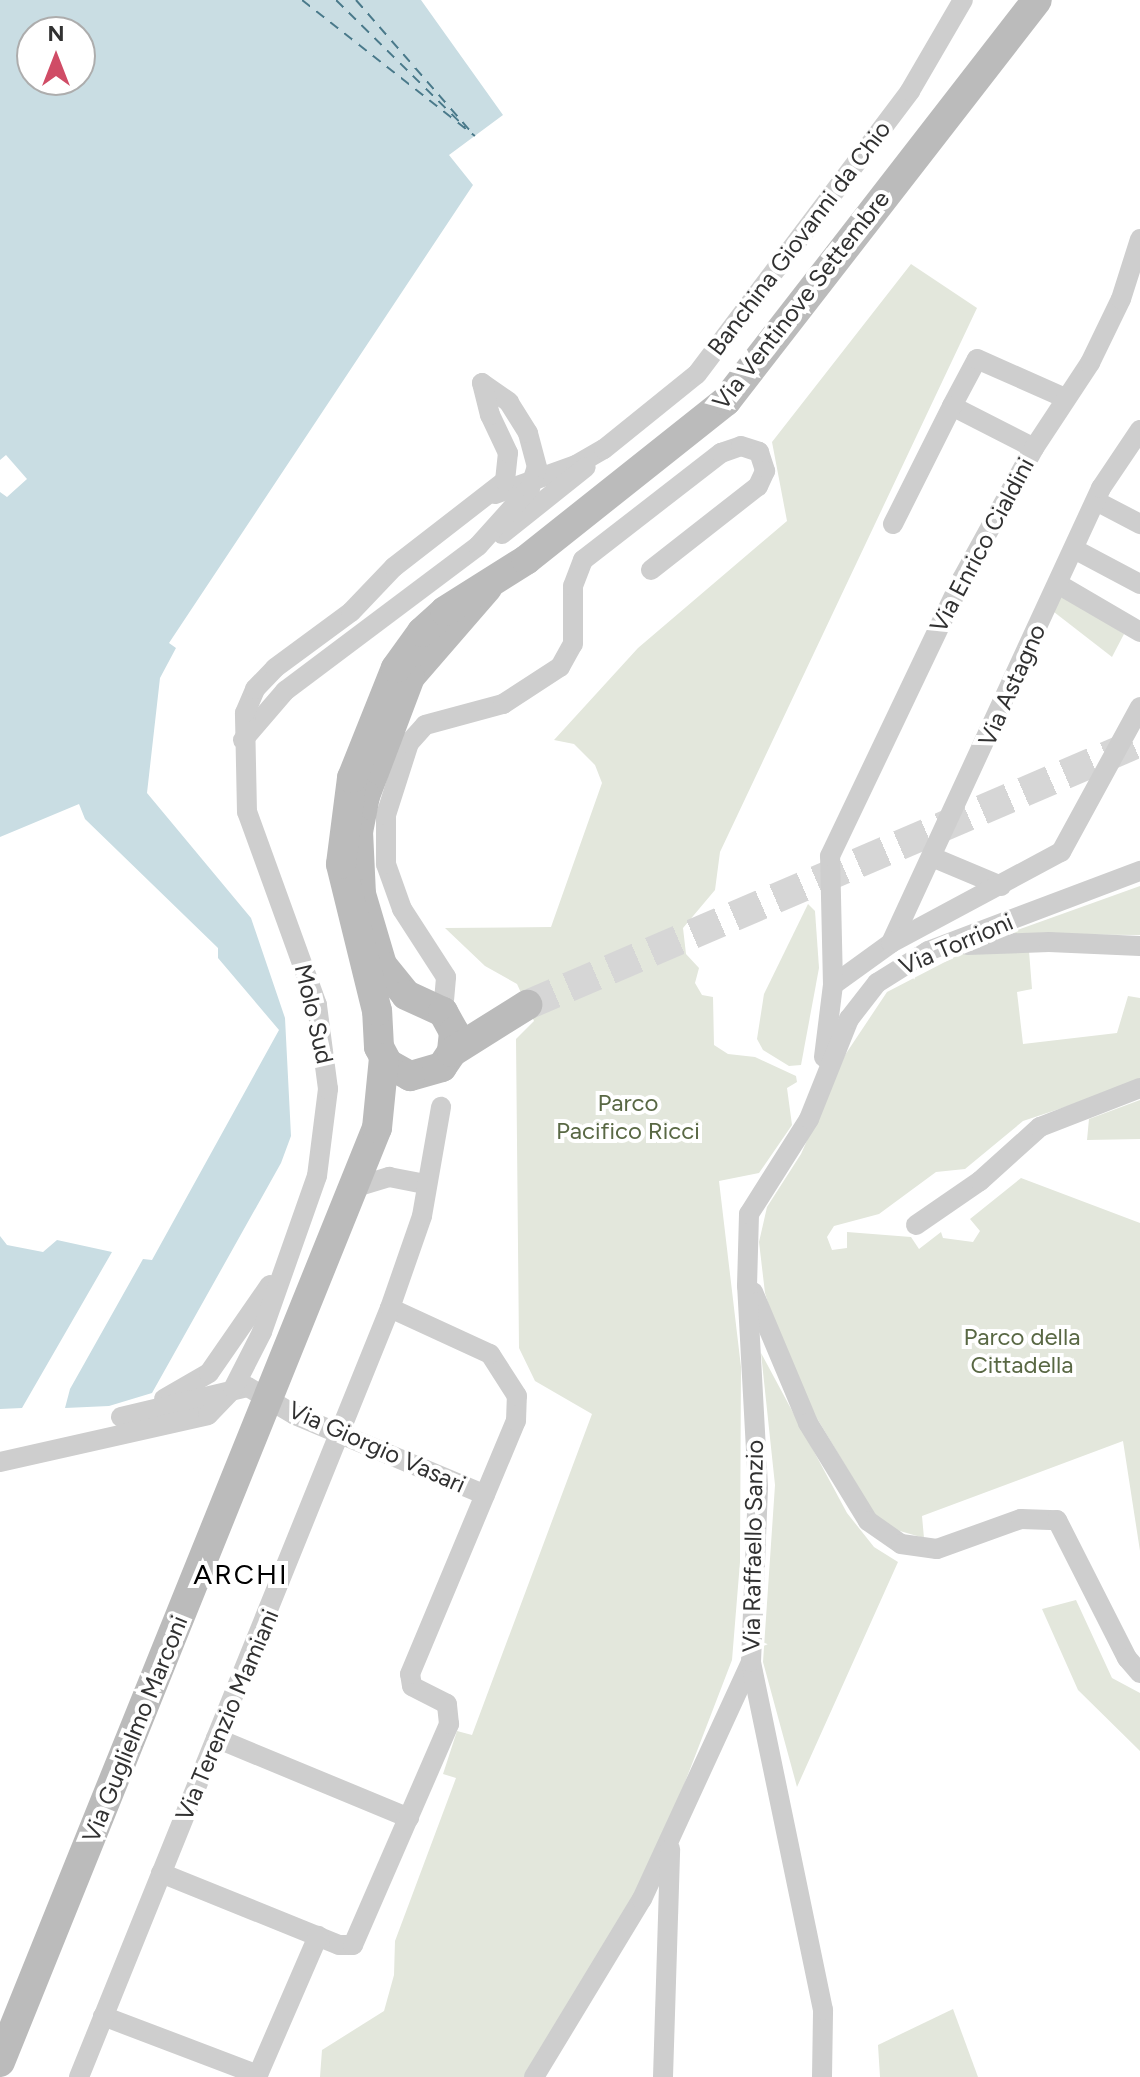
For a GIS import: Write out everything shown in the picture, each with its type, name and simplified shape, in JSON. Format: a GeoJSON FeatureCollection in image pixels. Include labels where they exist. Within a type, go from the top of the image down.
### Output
{"type":"FeatureCollection","features":[{"type":"Feature","properties":{"kind":"street","name":"Banchina Giovanni da Chio"},"geometry":{"type":"LineString","coordinates":[[478,546],[488,545],[697,374],[910,91],[963,0]]}},
{"type":"Feature","properties":{"kind":"street","name":"Via Ventinove Settembre"},"geometry":{"type":"LineString","coordinates":[[364,771],[382,699],[413,642],[445,611],[487,588],[691,434],[726,401],[1037,0]]}},
{"type":"Feature","properties":{"kind":"street","name":"Via Enrico Cialdini"},"geometry":{"type":"LineString","coordinates":[[833,985],[830,856],[891,719],[1034,448],[1090,363],[1121,299],[1140,239]]}},
{"type":"Feature","properties":{"kind":"street"},"geometry":{"type":"LineString","coordinates":[[893,524],[977,359],[1065,398]]}},
{"type":"Feature","properties":{"kind":"street","name":"Banchina Giovanni da Chio"},"geometry":{"type":"LineString","coordinates":[[243,740],[285,691],[478,546],[535,480],[535,452],[509,402],[482,383],[490,415],[508,453],[505,481],[394,567],[351,612],[275,668],[255,689],[245,713],[243,740],[247,812],[269,876]]}},
{"type":"Feature","properties":{"kind":"street"},"geometry":{"type":"LineString","coordinates":[[952,406],[1034,448]]}},
{"type":"Feature","properties":{"kind":"street","name":"Via Astagno"},"geometry":{"type":"LineString","coordinates":[[891,943],[1096,501],[1140,430]]}},
{"type":"Feature","properties":{"kind":"street"},"geometry":{"type":"LineString","coordinates":[[442,1023],[446,977],[402,909],[386,864],[386,815],[409,743],[425,725],[503,704],[560,667],[572,649],[573,586],[583,560],[721,453],[741,446],[759,452],[765,471],[758,486],[651,570]]}},
{"type":"Feature","properties":{"kind":"street"},"geometry":{"type":"LineString","coordinates":[[535,452],[596,454]]}},
{"type":"Feature","properties":{"kind":"street","name":"Banchina Giovanni da Chio"},"geometry":{"type":"LineString","coordinates":[[488,497],[596,454]]}},
{"type":"Feature","properties":{"kind":"street"},"geometry":{"type":"LineString","coordinates":[[1096,501],[1140,524]]}},
{"type":"Feature","properties":{"kind":"street"},"geometry":{"type":"LineString","coordinates":[[1074,549],[1140,584]]}},
{"type":"Feature","properties":{"kind":"street"},"geometry":{"type":"LineString","coordinates":[[1058,584],[1140,632]]}},
{"type":"Feature","properties":{"kind":"street"},"geometry":{"type":"LineString","coordinates":[[822,1076],[833,985],[891,943],[1061,852],[1140,707]]}},
{"type":"Feature","properties":{"kind":"street"},"geometry":{"type":"LineString","coordinates":[[364,771],[358,831],[361,894],[386,975],[442,1023]]}},
{"type":"Feature","properties":{"kind":"street","name":"Via Guglielmo Marconi"},"geometry":{"type":"LineString","coordinates":[[0,2062],[377,1128],[382,1043],[343,890],[341,837],[364,771]]}},
{"type":"Feature","properties":{"kind":"street"},"geometry":{"type":"LineString","coordinates":[[932,857],[1001,886]]}},
{"type":"Feature","properties":{"kind":"street","name":"Via Torrioni"},"geometry":{"type":"LineString","coordinates":[[822,1076],[849,1019],[877,983],[928,951],[1140,871]]}},
{"type":"Feature","properties":{"kind":"street","name":"Molo Sud"},"geometry":{"type":"LineString","coordinates":[[0,1462],[54,1447],[199,1419],[233,1389],[262,1332],[322,1154],[327,1069],[310,982],[269,876]]}},
{"type":"Feature","properties":{"kind":"street"},"geometry":{"type":"LineString","coordinates":[[928,951],[986,942],[1140,946]]}},
{"type":"Feature","properties":{"kind":"street"},"geometry":{"type":"LineString","coordinates":[[833,985],[849,1019]]}},
{"type":"Feature","properties":{"kind":"street"},"geometry":{"type":"LineString","coordinates":[[426,1076],[401,1073],[382,1043],[392,1010],[442,1023]]}},
{"type":"Feature","properties":{"kind":"street","name":"Via Guglielmo Marconi"},"geometry":{"type":"LineString","coordinates":[[377,1128],[426,1076],[442,1067],[442,1023]]}},
{"type":"Feature","properties":{"kind":"street","name":"Via Raffaello Sanzio"},"geometry":{"type":"LineString","coordinates":[[822,1076],[803,1130],[752,1206],[746,1232],[758,1487],[751,1662],[823,2010],[822,2077]]}},
{"type":"Feature","properties":{"kind":"street"},"geometry":{"type":"LineString","coordinates":[[916,1225],[980,1181],[1040,1127],[1140,1088]]}},
{"type":"Feature","properties":{"kind":"street","name":"Via Terenzio Mamiani"},"geometry":{"type":"LineString","coordinates":[[79,2077],[216,1738],[275,1602],[390,1308],[417,1232],[441,1107]]}},
{"type":"Feature","properties":{"kind":"street"},"geometry":{"type":"LineString","coordinates":[[353,1188],[389,1177],[424,1184]]}},
{"type":"Feature","properties":{"kind":"street","name":"Molo Sud"},"geometry":{"type":"LineString","coordinates":[[54,1447],[193,1387],[209,1373],[292,1248]]}},
{"type":"Feature","properties":{"kind":"street"},"geometry":{"type":"LineString","coordinates":[[747,1286],[756,1295],[808,1423],[868,1521],[901,1544],[937,1549],[1021,1519],[1057,1520],[1127,1658],[1140,1673]]}},
{"type":"Feature","properties":{"kind":"street","name":"Via Giorgio Vasari"},"geometry":{"type":"LineString","coordinates":[[390,1308],[490,1354],[515,1390],[518,1409],[410,1674],[412,1686],[443,1700],[451,1714],[409,1818]]}},
{"type":"Feature","properties":{"kind":"street","name":"Molo Sud"},"geometry":{"type":"LineString","coordinates":[[121,1417],[233,1389],[248,1387],[270,1395]]}},
{"type":"Feature","properties":{"kind":"street","name":"Via Giorgio Vasari"},"geometry":{"type":"LineString","coordinates":[[270,1395],[295,1415],[485,1495]]}},
{"type":"Feature","properties":{"kind":"street"},"geometry":{"type":"LineString","coordinates":[[534,2077],[670,1845],[751,1662]]}},
{"type":"Feature","properties":{"kind":"street"},"geometry":{"type":"LineString","coordinates":[[161,1873],[345,1947],[356,1941],[409,1818],[216,1738]]}},
{"type":"Feature","properties":{"kind":"street"},"geometry":{"type":"LineString","coordinates":[[663,2077],[670,1845]]}},
{"type":"Feature","properties":{"kind":"street"},"geometry":{"type":"LineString","coordinates":[[103,2016],[258,2076],[318,1936]]}},
{"type":"Feature","properties":{"kind":"green space","name":"Parco Pacifico Ricci"},"geometry":{"type":"Polygon","coordinates":[[[911,264],[977,308],[720,852],[715,890],[683,928],[686,954],[699,968],[695,983],[702,995],[713,997],[714,1045],[728,1054],[755,1057],[796,1076],[797,1082],[787,1088],[792,1125],[759,1173],[719,1181],[741,1367],[740,1562],[732,1660],[667,1829],[632,1899],[524,2077],[320,2077],[322,2050],[384,2011],[394,1975],[395,1941],[456,1778],[443,1774],[457,1731],[472,1735],[592,1414],[535,1381],[519,1348],[516,1039],[534,1021],[517,984],[485,966],[445,928],[551,927],[602,783],[595,765],[574,744],[554,740],[638,648],[787,521],[772,442],[911,264]]]}},
{"type":"Feature","properties":{"kind":"green space"},"geometry":{"type":"Polygon","coordinates":[[[1062,594],[1124,634],[1112,657],[1054,612],[1062,594]]]}},
{"type":"Feature","properties":{"kind":"green space"},"geometry":{"type":"Polygon","coordinates":[[[1140,886],[1140,935],[1006,934],[1140,886]]]}},
{"type":"Feature","properties":{"kind":"green space"},"geometry":{"type":"Polygon","coordinates":[[[808,904],[815,911],[819,968],[801,1065],[789,1066],[763,1050],[757,1039],[764,994],[808,904]]]}},
{"type":"Feature","properties":{"kind":"green space","name":"Parco della Cittadella"},"geometry":{"type":"Polygon","coordinates":[[[970,949],[1029,951],[1032,989],[1017,992],[1023,1044],[1117,1033],[1128,996],[1140,998],[1140,1082],[1023,1121],[965,1169],[936,1172],[879,1214],[834,1226],[827,1237],[832,1250],[847,1248],[847,1232],[911,1237],[919,1249],[941,1232],[943,1238],[973,1242],[980,1231],[970,1219],[1021,1178],[1140,1223],[1140,1551],[1123,1441],[922,1516],[924,1538],[893,1529],[875,1515],[812,1410],[784,1355],[765,1293],[759,1242],[767,1207],[801,1154],[845,1055],[887,992],[970,949]]]}},
{"type":"Feature","properties":{"kind":"green space"},"geometry":{"type":"Polygon","coordinates":[[[1140,1100],[1140,1139],[1087,1140],[1089,1119],[1140,1100]]]}},
{"type":"Feature","properties":{"kind":"green space"},"geometry":{"type":"Polygon","coordinates":[[[761,1353],[847,1513],[874,1547],[898,1562],[797,1787],[763,1662],[775,1485],[761,1353]]]}},
{"type":"Feature","properties":{"kind":"green space"},"geometry":{"type":"Polygon","coordinates":[[[1076,1600],[1112,1678],[1140,1693],[1140,1751],[1078,1690],[1042,1609],[1076,1600]]]}},
{"type":"Feature","properties":{"kind":"green space"},"geometry":{"type":"Polygon","coordinates":[[[953,2009],[978,2077],[880,2077],[878,2045],[953,2009]]]}},
{"type":"Feature","properties":{"kind":"shaded area"},"geometry":{"type":"Polygon","coordinates":[[[0,0],[421,0],[503,115],[449,155],[473,185],[169,643],[176,648],[160,678],[147,793],[251,918],[285,1018],[291,1136],[281,1163],[152,1393],[109,1406],[65,1408],[70,1389],[143,1259],[152,1260],[279,1030],[218,958],[218,948],[85,819],[79,804],[0,837],[0,492],[7,497],[27,479],[6,455],[0,460],[0,0]]]}},
{"type":"Feature","properties":{"kind":"shaded area"},"geometry":{"type":"Polygon","coordinates":[[[0,1236],[7,1245],[43,1252],[57,1240],[112,1252],[22,1408],[0,1409],[0,1236]]]}},
{"type":"Feature","properties":{"kind":"ferry route"},"geometry":{"type":"LineString","coordinates":[[302,0],[475,136]]}},
{"type":"Feature","properties":{"kind":"ferry route"},"geometry":{"type":"LineString","coordinates":[[336,0],[465,127]]}},
{"type":"Feature","properties":{"kind":"ferry route"},"geometry":{"type":"LineString","coordinates":[[356,0],[471,132]]}},
{"type":"Feature","properties":{"kind":"tunnel"},"geometry":{"type":"LineString","coordinates":[[527,1005],[1140,742]]}},
{"type":"Feature","properties":{"kind":"district","name":"ARCHI"},"geometry":{"type":"Point","coordinates":[241,1574]}}]}
